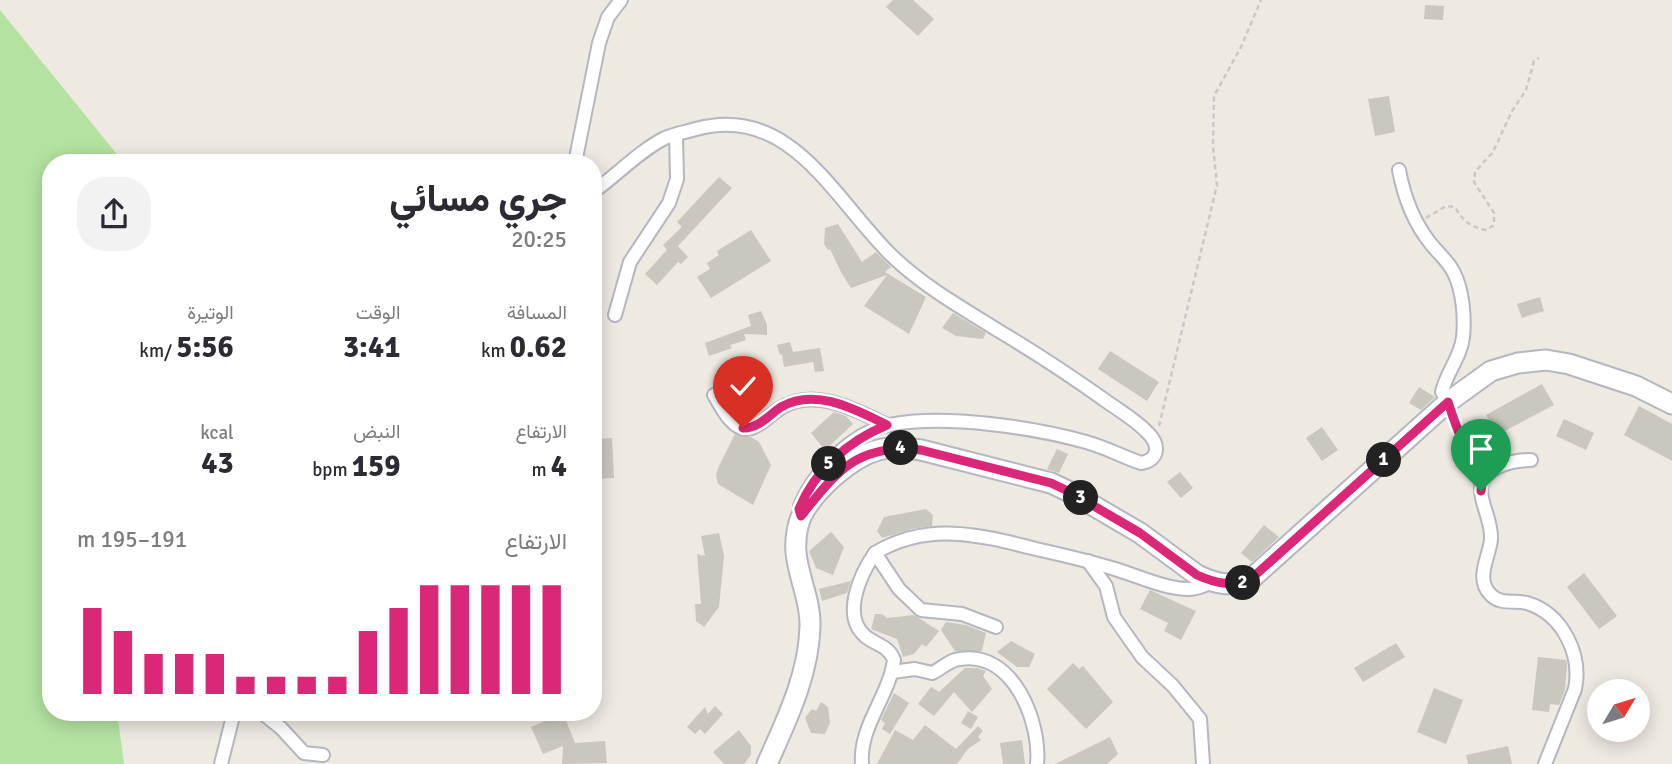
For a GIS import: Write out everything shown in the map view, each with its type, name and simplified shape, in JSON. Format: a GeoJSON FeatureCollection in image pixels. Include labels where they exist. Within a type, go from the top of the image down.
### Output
{"type":"FeatureCollection","features":[{"type":"Feature","properties":{"kind":"main road"},"geometry":{"type":"LineString","coordinates":[[767,764],[796,695],[810,626],[809,606],[796,555],[801,516],[822,488],[843,468],[879,450],[900,447],[921,450],[1051,483],[1140,533],[1178,562],[1213,582],[1227,584],[1242,583],[1252,578],[1448,402],[1491,371],[1518,363],[1546,360],[1602,372],[1672,404]]}},
{"type":"Feature","properties":{"kind":"street"},"geometry":{"type":"LineString","coordinates":[[577,154],[599,43],[608,17],[621,0]]}},
{"type":"Feature","properties":{"kind":"street"},"geometry":{"type":"LineString","coordinates":[[602,185],[666,138],[702,127],[725,124],[746,125],[767,131],[792,147],[892,256],[922,283],[1064,371],[1128,416],[1149,434],[1155,443],[1156,456],[1141,463],[1088,442],[966,421],[887,425],[862,436],[824,470],[807,490],[799,509],[801,516]]}},
{"type":"Feature","properties":{"kind":"street"},"geometry":{"type":"LineString","coordinates":[[615,315],[630,262],[669,203],[677,179],[676,135]]}},
{"type":"Feature","properties":{"kind":"street"},"geometry":{"type":"LineString","coordinates":[[1399,170],[1402,189],[1417,222],[1453,271],[1460,285],[1463,340],[1444,379],[1442,392],[1448,402]]}},
{"type":"Feature","properties":{"kind":"street"},"geometry":{"type":"LineString","coordinates":[[714,395],[735,424],[743,428],[750,429],[782,407],[805,401],[847,405],[887,425]]}},
{"type":"Feature","properties":{"kind":"street"},"geometry":{"type":"LineString","coordinates":[[1531,460],[1506,463],[1482,483],[1481,491],[1491,537],[1484,565],[1486,587],[1491,595],[1501,601],[1527,603],[1543,611],[1558,624],[1573,645],[1577,676],[1574,689],[1545,764]]}},
{"type":"Feature","properties":{"kind":"street"},"geometry":{"type":"LineString","coordinates":[[862,764],[862,747],[866,733],[892,672],[894,660],[891,653],[861,631],[855,618],[860,577],[875,553],[893,542],[927,534],[985,536],[1088,561],[1189,590],[1213,582]]}},
{"type":"Feature","properties":{"kind":"street"},"geometry":{"type":"LineString","coordinates":[[875,553],[899,589],[921,610],[962,614],[996,627]]}},
{"type":"Feature","properties":{"kind":"street"},"geometry":{"type":"LineString","coordinates":[[1088,561],[1106,586],[1114,617],[1142,657],[1173,686],[1200,719],[1203,764]]}},
{"type":"Feature","properties":{"kind":"street"},"geometry":{"type":"LineString","coordinates":[[892,672],[915,669],[932,673],[959,659],[984,661],[996,667],[1017,685],[1022,694],[1038,751],[1037,764]]}},
{"type":"Feature","properties":{"kind":"street"},"geometry":{"type":"LineString","coordinates":[[221,764],[232,721]]}},
{"type":"Feature","properties":{"kind":"street"},"geometry":{"type":"LineString","coordinates":[[272,721],[304,753],[323,755]]}},
{"type":"Feature","properties":{"kind":"path"},"geometry":{"type":"LineString","coordinates":[[1155,443],[1217,185],[1213,146],[1214,96],[1241,47],[1261,0]]}},
{"type":"Feature","properties":{"kind":"path"},"geometry":{"type":"LineString","coordinates":[[1417,222],[1446,206],[1455,207],[1463,220],[1474,228],[1486,230],[1494,225],[1494,213],[1474,182],[1475,172],[1499,140],[1512,111],[1526,90],[1534,61],[1539,58]]}},
{"type":"Feature","properties":{"kind":"path"},"geometry":{"type":"LineString","coordinates":[[1448,402],[1461,440],[1475,465],[1486,477]]}},
{"type":"Feature","properties":{"kind":"green space"},"geometry":{"type":"Polygon","coordinates":[[[0,10],[117,154],[42,154],[42,721],[118,721],[124,764],[0,764],[0,10]]]}},
{"type":"Feature","properties":{"kind":"building"},"geometry":{"type":"Polygon","coordinates":[[[893,0],[913,0],[934,19],[918,36],[886,7],[893,0]]]}},
{"type":"Feature","properties":{"kind":"building"},"geometry":{"type":"Polygon","coordinates":[[[1425,5],[1444,6],[1443,20],[1424,19],[1425,5]]]}},
{"type":"Feature","properties":{"kind":"building"},"geometry":{"type":"Polygon","coordinates":[[[1389,96],[1395,132],[1375,136],[1368,99],[1389,96]]]}},
{"type":"Feature","properties":{"kind":"building"},"geometry":{"type":"Polygon","coordinates":[[[719,177],[732,188],[678,246],[688,257],[681,264],[678,262],[657,285],[645,274],[667,250],[663,245],[682,227],[677,222],[719,177]]]}},
{"type":"Feature","properties":{"kind":"building"},"geometry":{"type":"Polygon","coordinates":[[[838,224],[862,262],[876,252],[891,267],[885,272],[926,297],[909,334],[864,306],[887,275],[851,288],[830,249],[824,244],[825,228],[838,224]]]}},
{"type":"Feature","properties":{"kind":"building"},"geometry":{"type":"Polygon","coordinates":[[[751,230],[771,261],[711,298],[697,277],[710,269],[707,263],[719,255],[717,251],[751,230]]]}},
{"type":"Feature","properties":{"kind":"building"},"geometry":{"type":"Polygon","coordinates":[[[1540,297],[1544,311],[1522,318],[1517,304],[1540,297]]]}},
{"type":"Feature","properties":{"kind":"building"},"geometry":{"type":"Polygon","coordinates":[[[761,311],[767,325],[767,335],[744,334],[746,340],[709,356],[705,343],[751,326],[748,315],[761,311]]]}},
{"type":"Feature","properties":{"kind":"building"},"geometry":{"type":"Polygon","coordinates":[[[953,313],[986,333],[983,339],[956,336],[942,328],[953,313]]]}},
{"type":"Feature","properties":{"kind":"building"},"geometry":{"type":"Polygon","coordinates":[[[790,342],[793,352],[820,348],[824,371],[815,372],[813,362],[784,367],[777,345],[790,342]]]}},
{"type":"Feature","properties":{"kind":"building"},"geometry":{"type":"Polygon","coordinates":[[[1110,351],[1159,382],[1147,401],[1098,369],[1110,351]]]}},
{"type":"Feature","properties":{"kind":"building"},"geometry":{"type":"Polygon","coordinates":[[[753,382],[767,405],[751,414],[738,391],[753,382]]]}},
{"type":"Feature","properties":{"kind":"building"},"geometry":{"type":"Polygon","coordinates":[[[1542,384],[1554,405],[1497,435],[1486,415],[1542,384]]]}},
{"type":"Feature","properties":{"kind":"building"},"geometry":{"type":"Polygon","coordinates":[[[1419,387],[1435,397],[1421,410],[1409,403],[1419,387]]]}},
{"type":"Feature","properties":{"kind":"building"},"geometry":{"type":"Polygon","coordinates":[[[1639,406],[1672,424],[1672,461],[1624,435],[1639,406]]]}},
{"type":"Feature","properties":{"kind":"building"},"geometry":{"type":"Polygon","coordinates":[[[834,412],[846,416],[853,424],[825,450],[811,433],[834,412]]]}},
{"type":"Feature","properties":{"kind":"building"},"geometry":{"type":"Polygon","coordinates":[[[1564,419],[1594,433],[1586,450],[1556,436],[1564,419]]]}},
{"type":"Feature","properties":{"kind":"building"},"geometry":{"type":"Polygon","coordinates":[[[1322,427],[1338,450],[1322,461],[1306,438],[1322,427]]]}},
{"type":"Feature","properties":{"kind":"building"},"geometry":{"type":"Polygon","coordinates":[[[735,434],[751,437],[759,442],[771,465],[753,505],[718,484],[716,475],[719,466],[735,434]]]}},
{"type":"Feature","properties":{"kind":"building"},"geometry":{"type":"Polygon","coordinates":[[[612,438],[614,478],[602,479],[602,439],[612,438]]]}},
{"type":"Feature","properties":{"kind":"building"},"geometry":{"type":"Polygon","coordinates":[[[1057,449],[1068,454],[1059,473],[1047,469],[1057,449]]]}},
{"type":"Feature","properties":{"kind":"building"},"geometry":{"type":"Polygon","coordinates":[[[1180,472],[1193,488],[1181,498],[1167,482],[1180,472]]]}},
{"type":"Feature","properties":{"kind":"building"},"geometry":{"type":"Polygon","coordinates":[[[926,509],[933,515],[932,526],[882,538],[877,531],[884,517],[926,509]]]}},
{"type":"Feature","properties":{"kind":"building"},"geometry":{"type":"Polygon","coordinates":[[[1264,525],[1279,537],[1252,562],[1241,553],[1264,525]]]}},
{"type":"Feature","properties":{"kind":"building"},"geometry":{"type":"Polygon","coordinates":[[[831,532],[844,547],[833,575],[816,568],[809,551],[831,532]]]}},
{"type":"Feature","properties":{"kind":"building"},"geometry":{"type":"Polygon","coordinates":[[[719,533],[724,556],[719,607],[704,627],[696,621],[695,604],[701,604],[697,554],[705,556],[701,536],[719,533]]]}},
{"type":"Feature","properties":{"kind":"building"},"geometry":{"type":"Polygon","coordinates":[[[1584,573],[1617,616],[1599,629],[1567,587],[1584,573]]]}},
{"type":"Feature","properties":{"kind":"building"},"geometry":{"type":"Polygon","coordinates":[[[851,581],[847,593],[822,601],[819,589],[851,581]]]}},
{"type":"Feature","properties":{"kind":"building"},"geometry":{"type":"Polygon","coordinates":[[[1150,590],[1196,611],[1181,640],[1164,631],[1168,623],[1140,609],[1150,590]]]}},
{"type":"Feature","properties":{"kind":"building"},"geometry":{"type":"Polygon","coordinates":[[[875,614],[882,614],[887,618],[914,615],[939,631],[926,647],[922,644],[914,654],[903,657],[897,639],[871,629],[875,614]]]}},
{"type":"Feature","properties":{"kind":"building"},"geometry":{"type":"Polygon","coordinates":[[[946,622],[966,625],[986,633],[982,651],[955,651],[941,630],[946,622]]]}},
{"type":"Feature","properties":{"kind":"building"},"geometry":{"type":"Polygon","coordinates":[[[1011,641],[1035,654],[1029,667],[1017,667],[997,652],[1011,641]]]}},
{"type":"Feature","properties":{"kind":"building"},"geometry":{"type":"Polygon","coordinates":[[[1396,643],[1405,657],[1363,682],[1354,668],[1396,643]]]}},
{"type":"Feature","properties":{"kind":"building"},"geometry":{"type":"Polygon","coordinates":[[[1538,657],[1566,660],[1567,664],[1565,690],[1559,705],[1550,704],[1549,712],[1532,710],[1538,657]]]}},
{"type":"Feature","properties":{"kind":"building"},"geometry":{"type":"Polygon","coordinates":[[[1073,663],[1079,669],[1083,666],[1113,702],[1086,729],[1047,689],[1073,663]]]}},
{"type":"Feature","properties":{"kind":"building"},"geometry":{"type":"Polygon","coordinates":[[[965,668],[986,671],[983,676],[992,689],[972,712],[954,692],[934,716],[918,704],[931,687],[939,692],[965,668]]]}},
{"type":"Feature","properties":{"kind":"building"},"geometry":{"type":"Polygon","coordinates":[[[1434,688],[1463,700],[1446,744],[1417,732],[1434,688]]]}},
{"type":"Feature","properties":{"kind":"building"},"geometry":{"type":"Polygon","coordinates":[[[894,693],[909,703],[890,734],[882,729],[885,723],[881,720],[894,693]]]}},
{"type":"Feature","properties":{"kind":"building"},"geometry":{"type":"Polygon","coordinates":[[[821,702],[828,707],[830,723],[825,734],[811,733],[805,718],[812,709],[816,711],[821,702]]]}},
{"type":"Feature","properties":{"kind":"building"},"geometry":{"type":"Polygon","coordinates":[[[715,706],[723,714],[705,734],[700,729],[695,734],[687,727],[705,707],[708,714],[715,706]]]}},
{"type":"Feature","properties":{"kind":"building"},"geometry":{"type":"Polygon","coordinates":[[[968,711],[978,717],[971,729],[961,723],[968,711]]]}},
{"type":"Feature","properties":{"kind":"building"},"geometry":{"type":"Polygon","coordinates":[[[545,721],[566,721],[575,743],[605,741],[607,763],[562,764],[563,746],[543,754],[531,727],[545,721]]]}},
{"type":"Feature","properties":{"kind":"building"},"geometry":{"type":"Polygon","coordinates":[[[925,725],[956,749],[978,726],[983,731],[978,737],[981,740],[968,749],[957,764],[877,764],[895,730],[913,740],[925,725]]]}},
{"type":"Feature","properties":{"kind":"building"},"geometry":{"type":"Polygon","coordinates":[[[739,730],[751,746],[751,755],[744,764],[724,764],[713,752],[739,730]]]}},
{"type":"Feature","properties":{"kind":"building"},"geometry":{"type":"Polygon","coordinates":[[[1110,737],[1118,754],[1107,764],[1055,764],[1110,737]]]}},
{"type":"Feature","properties":{"kind":"building"},"geometry":{"type":"Polygon","coordinates":[[[1022,740],[1025,764],[1003,764],[1000,743],[1022,740]]]}},
{"type":"Feature","properties":{"kind":"building"},"geometry":{"type":"Polygon","coordinates":[[[1508,746],[1512,764],[1468,764],[1466,755],[1508,746]]]}},
{"type":"Feature","properties":{"kind":"route"},"geometry":{"type":"LineString","coordinates":[[743,428],[750,429],[782,407],[805,401],[847,405],[887,425],[862,436],[840,453],[807,490],[799,509],[801,516],[822,488],[843,468],[859,459],[879,450],[900,447],[921,450],[1051,483],[1140,533],[1197,575],[1213,582],[1227,584],[1242,583],[1252,578],[1448,402],[1461,440],[1475,465],[1486,477],[1481,491]]}}]}
